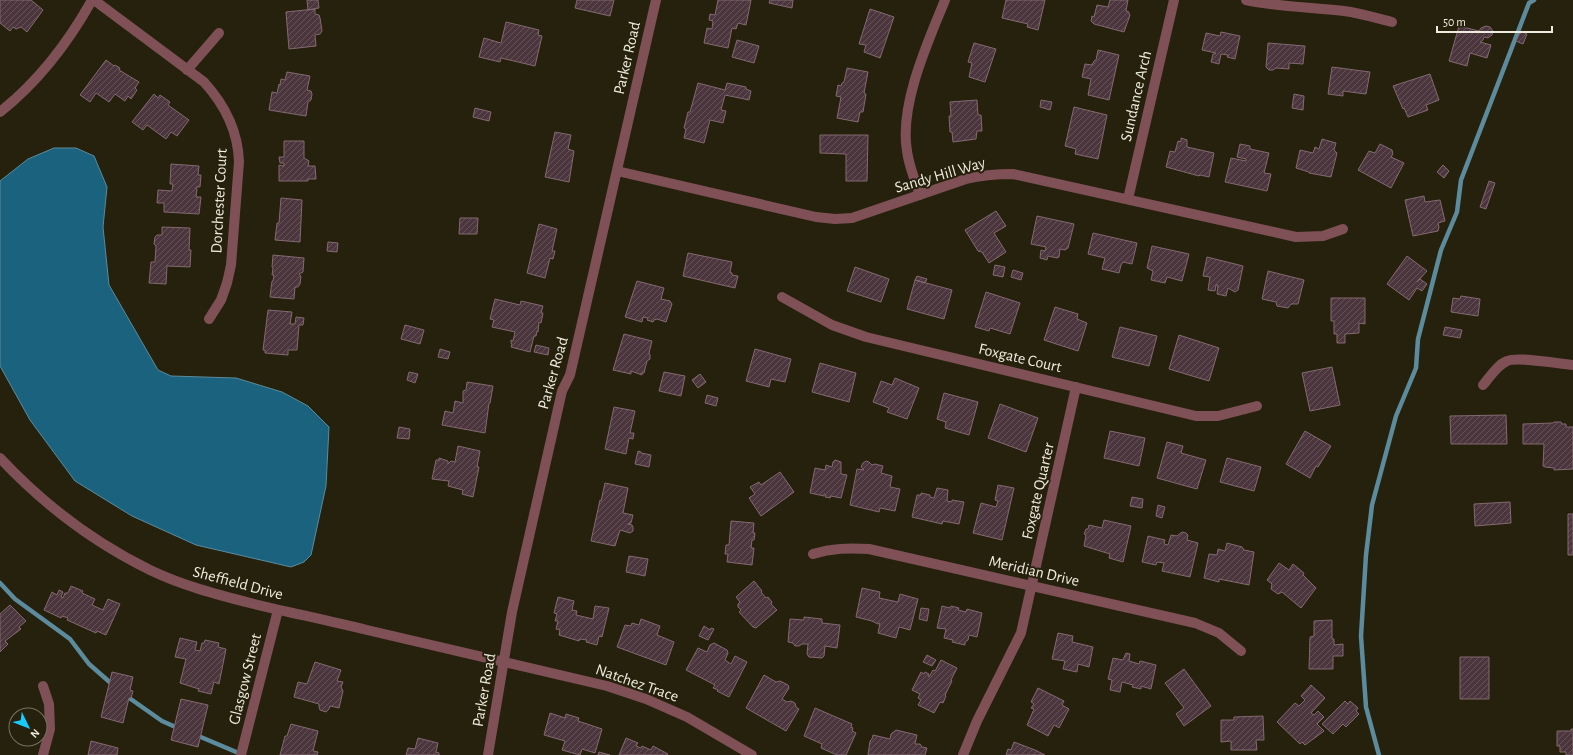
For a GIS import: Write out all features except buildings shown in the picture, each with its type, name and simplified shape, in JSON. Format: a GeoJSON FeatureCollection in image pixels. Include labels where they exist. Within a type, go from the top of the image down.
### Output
{"type":"FeatureCollection","features":[{"type":"Feature","properties":{"kind":"street","name":"Dorchester Court"},"geometry":{"type":"LineString","coordinates":[[93,0],[204,82],[216,94],[229,115],[235,131],[239,149],[239,162],[231,265],[221,300],[209,319]]}},
{"type":"Feature","properties":{"kind":"street"},"geometry":{"type":"LineString","coordinates":[[0,112],[51,64],[80,22],[93,0]]}},
{"type":"Feature","properties":{"kind":"street","name":"Parker Road"},"geometry":{"type":"LineString","coordinates":[[488,755],[512,612],[562,391],[570,375],[656,0]]}},
{"type":"Feature","properties":{"kind":"street"},"geometry":{"type":"LineString","coordinates":[[920,195],[907,152],[907,117],[914,85],[924,52],[945,0]]}},
{"type":"Feature","properties":{"kind":"street","name":"Sundance Arch"},"geometry":{"type":"LineString","coordinates":[[1128,199],[1174,0]]}},
{"type":"Feature","properties":{"kind":"street"},"geometry":{"type":"LineString","coordinates":[[1246,0],[1268,4],[1343,11],[1367,15],[1392,22]]}},
{"type":"Feature","properties":{"kind":"street"},"geometry":{"type":"LineString","coordinates":[[187,70],[219,33]]}},
{"type":"Feature","properties":{"kind":"street","name":"Sandy Hill Way"},"geometry":{"type":"LineString","coordinates":[[617,171],[816,217],[835,219],[852,218],[980,175],[1013,174],[1296,238],[1323,236],[1343,229]]}},
{"type":"Feature","properties":{"kind":"street","name":"Foxgate Court"},"geometry":{"type":"LineString","coordinates":[[782,297],[832,325],[866,337],[1196,416],[1218,416],[1257,406]]}},
{"type":"Feature","properties":{"kind":"street"},"geometry":{"type":"LineString","coordinates":[[1483,385],[1499,366],[1508,360],[1530,360],[1573,365]]}},
{"type":"Feature","properties":{"kind":"street","name":"Foxgate Quarter"},"geometry":{"type":"LineString","coordinates":[[963,755],[977,721],[1022,633],[1076,387]]}},
{"type":"Feature","properties":{"kind":"street","name":"Sheffield Drive"},"geometry":{"type":"LineString","coordinates":[[0,458],[38,497],[80,530],[107,547],[151,570],[182,583],[214,594],[278,610],[504,662]]}},
{"type":"Feature","properties":{"kind":"street","name":"Meridian Drive"},"geometry":{"type":"LineString","coordinates":[[813,554],[825,550],[847,548],[869,549],[1194,623],[1219,633],[1241,651]]}},
{"type":"Feature","properties":{"kind":"street","name":"Glasgow Street"},"geometry":{"type":"LineString","coordinates":[[241,755],[278,610]]}},
{"type":"Feature","properties":{"kind":"street","name":"Natchez Trace"},"geometry":{"type":"LineString","coordinates":[[504,662],[606,686],[646,699],[687,718],[752,755]]}},
{"type":"Feature","properties":{"kind":"street"},"geometry":{"type":"LineString","coordinates":[[43,686],[49,704],[50,729],[43,755]]}},
{"type":"Feature","properties":{"kind":"water"},"geometry":{"type":"Polygon","coordinates":[[[54,148],[76,148],[94,156],[107,187],[103,227],[109,285],[158,370],[171,376],[236,378],[282,392],[308,406],[329,427],[326,486],[311,555],[304,562],[291,567],[196,545],[132,516],[75,481],[30,420],[0,366],[0,181],[28,159],[54,148]]]}},
{"type":"Feature","properties":{"kind":"waterway"},"geometry":{"type":"LineString","coordinates":[[1379,755],[1366,707],[1361,636],[1366,555],[1372,505],[1396,416],[1416,368],[1418,339],[1441,250],[1457,212],[1461,180],[1529,3],[1534,0]]}},
{"type":"Feature","properties":{"kind":"waterway"},"geometry":{"type":"LineString","coordinates":[[0,583],[15,599],[70,639],[89,664],[113,685]]}},
{"type":"Feature","properties":{"kind":"waterway"},"geometry":{"type":"LineString","coordinates":[[125,695],[162,721],[180,729]]}},
{"type":"Feature","properties":{"kind":"waterway"},"geometry":{"type":"LineString","coordinates":[[196,735],[241,754]]}}]}
